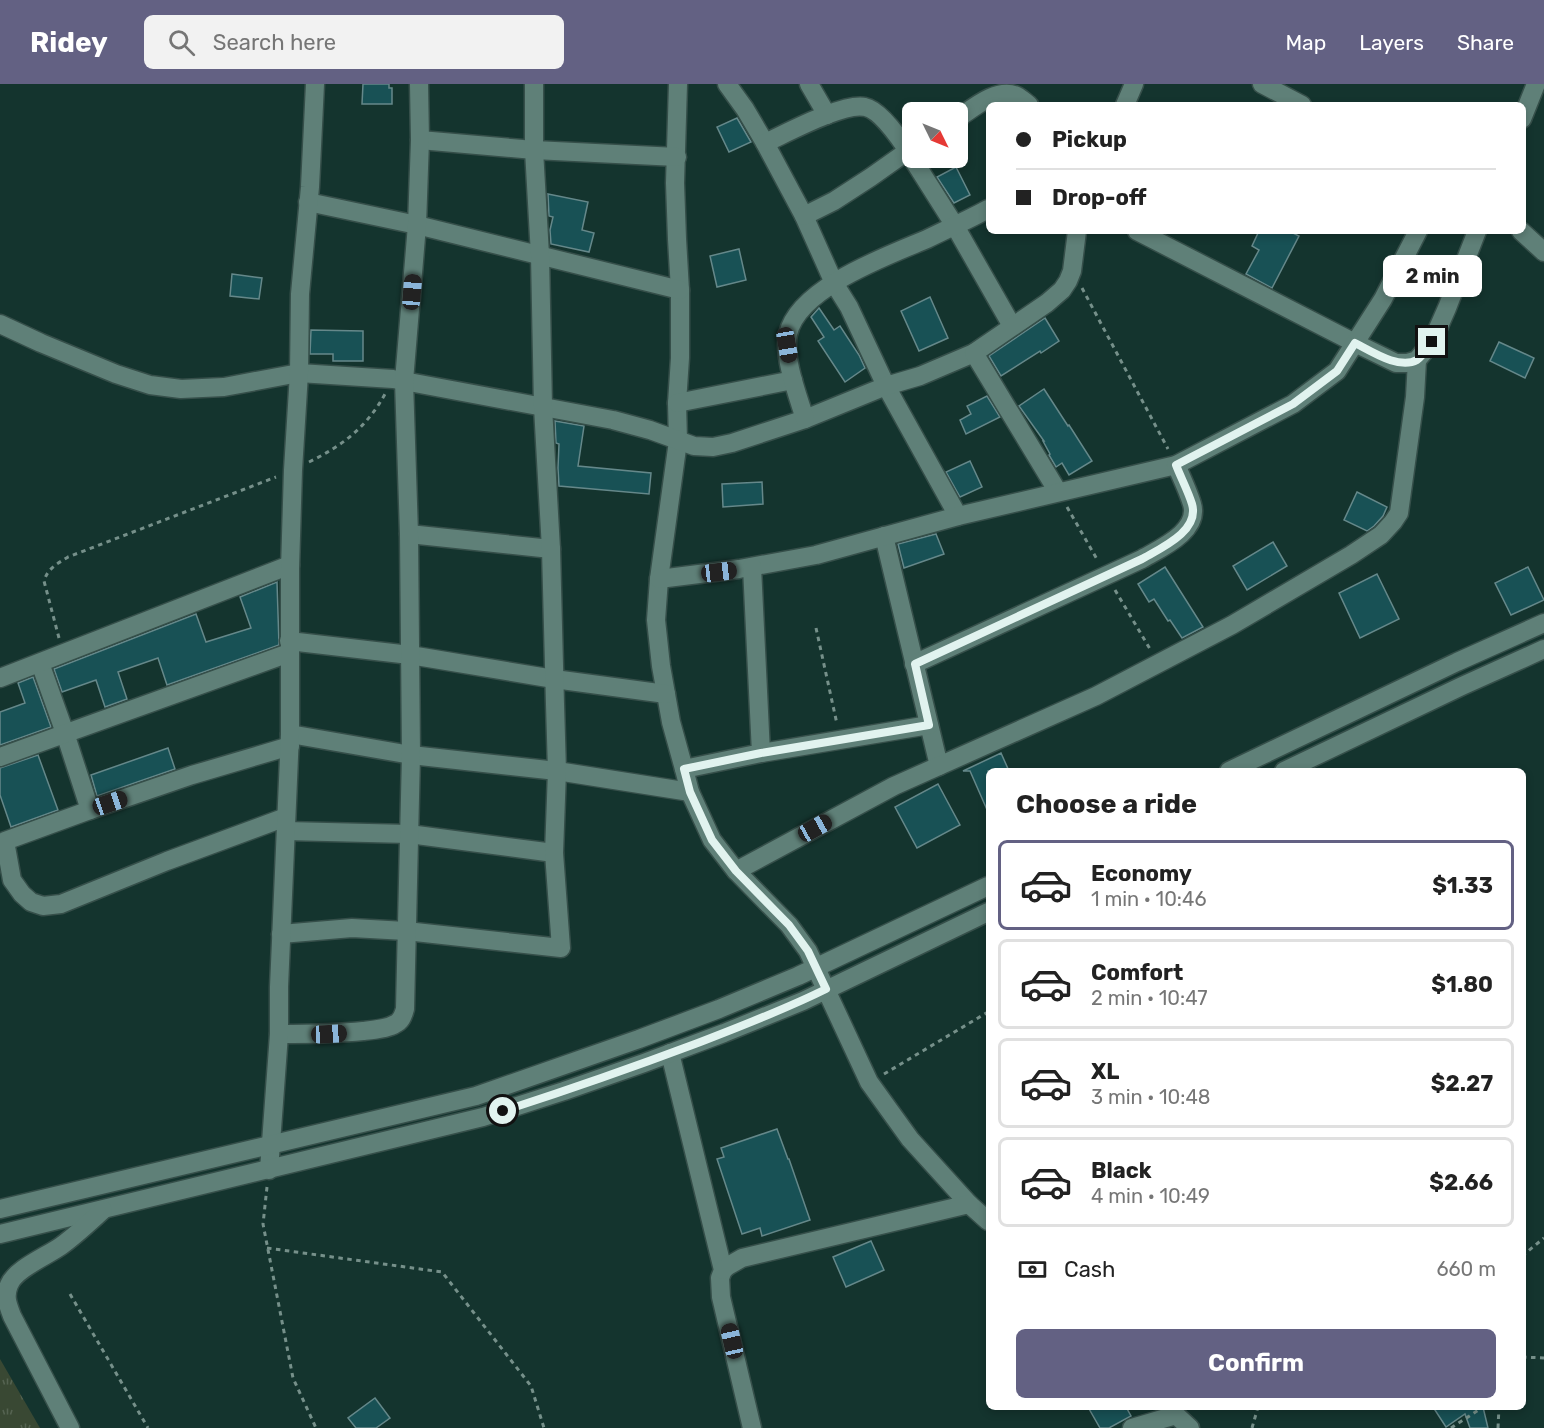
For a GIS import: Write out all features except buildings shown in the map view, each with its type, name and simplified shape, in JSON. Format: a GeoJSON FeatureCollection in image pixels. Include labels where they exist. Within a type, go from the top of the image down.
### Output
{"type":"FeatureCollection","features":[{"type":"Feature","properties":{"kind":"street"},"geometry":{"type":"LineString","coordinates":[[269,1170],[279,1034],[290,740],[290,565],[299,373],[300,294],[315,84]]}},
{"type":"Feature","properties":{"kind":"street"},"geometry":{"type":"LineString","coordinates":[[279,1034],[346,1033],[384,1028],[399,1022],[405,1009],[411,755],[409,534],[399,380],[417,225],[419,84]]}},
{"type":"Feature","properties":{"kind":"street"},"geometry":{"type":"LineString","coordinates":[[281,933],[352,928],[406,931],[561,948],[554,853],[557,771],[551,549],[543,408],[540,255],[534,150],[534,84]]}},
{"type":"Feature","properties":{"kind":"street"},"geometry":{"type":"LineString","coordinates":[[678,84],[675,183],[680,290],[678,441],[659,579],[656,620],[671,722],[690,792],[712,840],[736,871],[789,925],[808,951],[869,1082],[910,1139],[969,1204],[986,1219]]}},
{"type":"Feature","properties":{"kind":"street"},"geometry":{"type":"LineString","coordinates":[[727,84],[765,143],[804,216],[834,283],[849,307],[886,386],[958,516]]}},
{"type":"Feature","properties":{"kind":"street"},"geometry":{"type":"LineString","coordinates":[[809,84],[827,115]]}},
{"type":"Feature","properties":{"kind":"street"},"geometry":{"type":"LineString","coordinates":[[1126,102],[1134,84]]}},
{"type":"Feature","properties":{"kind":"street"},"geometry":{"type":"LineString","coordinates":[[1262,84],[1296,102]]}},
{"type":"Feature","properties":{"kind":"street"},"geometry":{"type":"LineString","coordinates":[[1526,109],[1536,84]]}},
{"type":"Feature","properties":{"kind":"street"},"geometry":{"type":"LineString","coordinates":[[968,112],[994,96],[1007,94],[1017,96],[1025,102]]}},
{"type":"Feature","properties":{"kind":"street"},"geometry":{"type":"LineString","coordinates":[[765,143],[827,115],[851,107],[865,106],[875,111],[902,142]]}},
{"type":"Feature","properties":{"kind":"street"},"geometry":{"type":"LineString","coordinates":[[420,140],[534,150],[677,158]]}},
{"type":"Feature","properties":{"kind":"street"},"geometry":{"type":"LineString","coordinates":[[804,216],[834,201],[902,158]]}},
{"type":"Feature","properties":{"kind":"street"},"geometry":{"type":"LineString","coordinates":[[920,168],[1012,326]]}},
{"type":"Feature","properties":{"kind":"street"},"geometry":{"type":"LineString","coordinates":[[308,202],[417,225],[680,290]]}},
{"type":"Feature","properties":{"kind":"street"},"geometry":{"type":"LineString","coordinates":[[805,419],[793,381],[787,345],[788,332],[806,304],[834,283],[857,270],[986,211]]}},
{"type":"Feature","properties":{"kind":"street"},"geometry":{"type":"LineString","coordinates":[[0,324],[116,374],[150,385],[181,389],[224,387],[299,373],[399,380],[613,420],[694,446],[713,447],[805,419],[974,353],[1047,303],[1062,290],[1072,271],[1077,234]]}},
{"type":"Feature","properties":{"kind":"street"},"geometry":{"type":"LineString","coordinates":[[1143,234],[1396,363],[1417,360],[1432,342],[1476,234]]}},
{"type":"Feature","properties":{"kind":"street"},"geometry":{"type":"LineString","coordinates":[[659,579],[752,567],[816,555],[958,516],[1176,465],[1293,404],[1337,371],[1383,298],[1417,234]]}},
{"type":"Feature","properties":{"kind":"street"},"geometry":{"type":"LineString","coordinates":[[1524,234],[1544,252]]}},
{"type":"Feature","properties":{"kind":"street"},"geometry":{"type":"LineString","coordinates":[[974,353],[1058,492]]}},
{"type":"Feature","properties":{"kind":"street"},"geometry":{"type":"LineString","coordinates":[[736,871],[894,786],[1096,696],[1232,626],[1381,535],[1394,522],[1399,513],[1415,397],[1417,360]]}},
{"type":"Feature","properties":{"kind":"street"},"geometry":{"type":"LineString","coordinates":[[677,403],[793,381]]}},
{"type":"Feature","properties":{"kind":"street"},"geometry":{"type":"LineString","coordinates":[[915,664],[1142,559],[1177,538],[1190,525],[1193,506],[1176,465]]}},
{"type":"Feature","properties":{"kind":"street"},"geometry":{"type":"LineString","coordinates":[[409,534],[551,549]]}},
{"type":"Feature","properties":{"kind":"street"},"geometry":{"type":"LineString","coordinates":[[885,536],[939,766]]}},
{"type":"Feature","properties":{"kind":"street"},"geometry":{"type":"LineString","coordinates":[[0,678],[290,565]]}},
{"type":"Feature","properties":{"kind":"street"},"geometry":{"type":"LineString","coordinates":[[752,567],[761,753]]}},
{"type":"Feature","properties":{"kind":"street"},"geometry":{"type":"LineString","coordinates":[[1235,768],[1544,623]]}},
{"type":"Feature","properties":{"kind":"street"},"geometry":{"type":"LineString","coordinates":[[0,757],[289,647],[410,655],[554,679],[666,694]]}},
{"type":"Feature","properties":{"kind":"street"},"geometry":{"type":"LineString","coordinates":[[1290,768],[1462,686],[1544,650]]}},
{"type":"Feature","properties":{"kind":"street"},"geometry":{"type":"LineString","coordinates":[[40,663],[90,810]]}},
{"type":"Feature","properties":{"kind":"street"},"geometry":{"type":"LineString","coordinates":[[684,769],[761,753],[929,725]]}},
{"type":"Feature","properties":{"kind":"street"},"geometry":{"type":"LineString","coordinates":[[554,853],[409,834],[286,824],[167,861],[61,904],[43,906],[31,902],[12,880],[3,833],[90,810],[290,740],[557,771],[690,792]]}},
{"type":"Feature","properties":{"kind":"street"},"geometry":{"type":"LineString","coordinates":[[0,1209],[476,1096],[639,1040],[719,1009],[816,968],[986,887]]}},
{"type":"Feature","properties":{"kind":"street"},"geometry":{"type":"LineString","coordinates":[[0,1234],[483,1117],[564,1091],[753,1021],[986,913]]}},
{"type":"Feature","properties":{"kind":"street"},"geometry":{"type":"LineString","coordinates":[[670,1053],[723,1270]]}},
{"type":"Feature","properties":{"kind":"street"},"geometry":{"type":"LineString","coordinates":[[752,1428],[721,1297],[720,1278],[723,1270],[742,1258],[969,1204]]}},
{"type":"Feature","properties":{"kind":"street"},"geometry":{"type":"LineString","coordinates":[[70,1428],[12,1316],[6,1299],[9,1282],[21,1270],[58,1248],[103,1209]]}},
{"type":"Feature","properties":{"kind":"street"},"geometry":{"type":"LineString","coordinates":[[1132,1428],[1173,1411],[1190,1428]]}},
{"type":"Feature","properties":{"kind":"path"},"geometry":{"type":"LineString","coordinates":[[1072,271],[1176,465]]}},
{"type":"Feature","properties":{"kind":"path"},"geometry":{"type":"LineString","coordinates":[[63,653],[44,581],[53,566],[68,557],[293,470],[331,452],[363,425],[399,380]]}},
{"type":"Feature","properties":{"kind":"path"},"geometry":{"type":"LineString","coordinates":[[816,628],[840,740]]}},
{"type":"Feature","properties":{"kind":"path"},"geometry":{"type":"LineString","coordinates":[[869,1082],[986,1013]]}},
{"type":"Feature","properties":{"kind":"path"},"geometry":{"type":"LineString","coordinates":[[269,1170],[263,1224],[267,1248],[293,1378],[316,1428]]}},
{"type":"Feature","properties":{"kind":"path"},"geometry":{"type":"LineString","coordinates":[[1526,1253],[1544,1238]]}},
{"type":"Feature","properties":{"kind":"path"},"geometry":{"type":"LineString","coordinates":[[267,1248],[442,1272],[531,1386],[544,1428]]}},
{"type":"Feature","properties":{"kind":"path"},"geometry":{"type":"LineString","coordinates":[[70,1294],[148,1428]]}},
{"type":"Feature","properties":{"kind":"path"},"geometry":{"type":"LineString","coordinates":[[1526,1357],[1544,1358]]}},
{"type":"Feature","properties":{"kind":"path"},"geometry":{"type":"LineString","coordinates":[[1252,1428],[1257,1410]]}},
{"type":"Feature","properties":{"kind":"path"},"geometry":{"type":"LineString","coordinates":[[1451,1428],[1479,1410]]}},
{"type":"Feature","properties":{"kind":"path"},"geometry":{"type":"LineString","coordinates":[[1498,1428],[1499,1410]]}},
{"type":"Feature","properties":{"kind":"green space"},"geometry":{"type":"Polygon","coordinates":[[[0,1359],[40,1428],[0,1428],[0,1359]]]}},
{"type":"Feature","properties":{"kind":"route"},"geometry":{"type":"LineString","coordinates":[[503,1111],[724,1033],[826,989],[808,951],[789,925],[736,871],[712,840],[690,792],[684,769],[761,753],[929,725],[915,664],[1142,559],[1177,538],[1190,525],[1193,506],[1176,465],[1293,404],[1337,371],[1355,343],[1396,363],[1407,363],[1417,360],[1432,342]]}}]}
